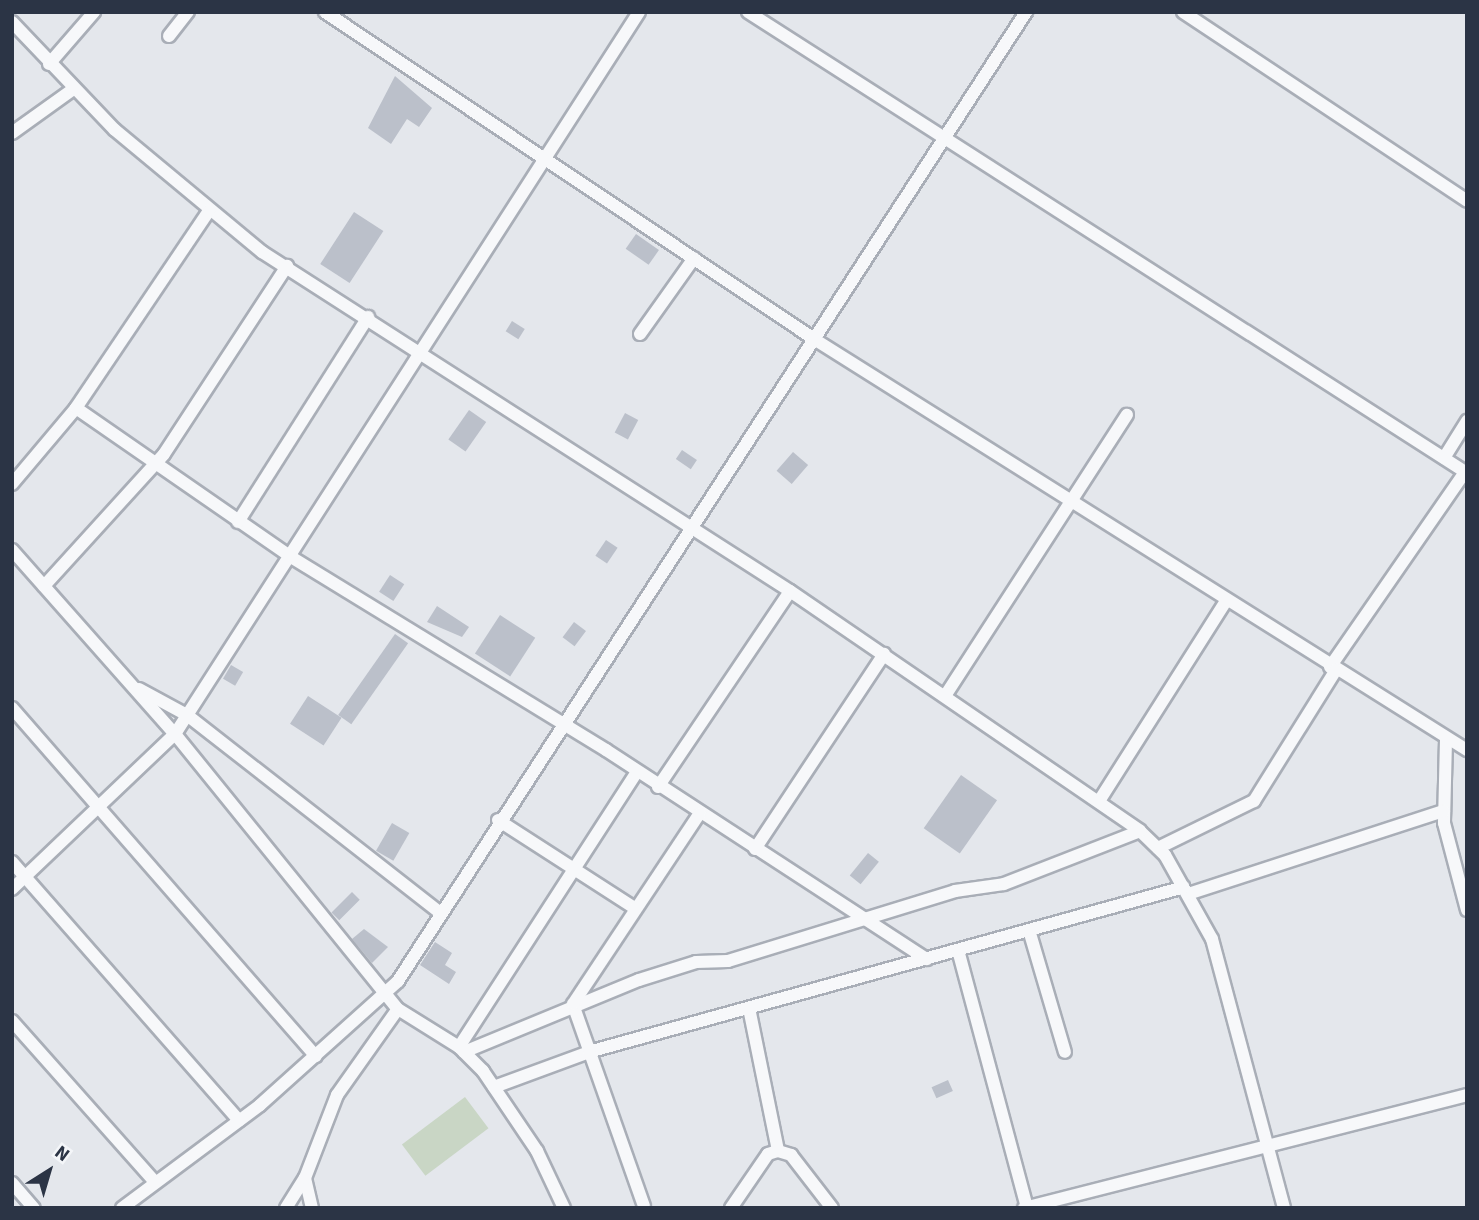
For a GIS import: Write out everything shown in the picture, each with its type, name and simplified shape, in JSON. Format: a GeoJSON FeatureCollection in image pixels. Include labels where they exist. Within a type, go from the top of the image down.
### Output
{"type":"FeatureCollection","features":[{"type":"Feature","properties":{"kind":"street"},"geometry":{"type":"LineString","coordinates":[[49,64],[93,12]]}},
{"type":"Feature","properties":{"kind":"street"},"geometry":{"type":"LineString","coordinates":[[169,36],[188,12]]}},
{"type":"Feature","properties":{"kind":"street"},"geometry":{"type":"LineString","coordinates":[[325,12],[814,339],[1446,740],[1467,750]]}},
{"type":"Feature","properties":{"kind":"street"},"geometry":{"type":"LineString","coordinates":[[12,889],[101,810],[175,734],[423,354],[544,156],[639,12]]}},
{"type":"Feature","properties":{"kind":"street"},"geometry":{"type":"LineString","coordinates":[[748,12],[1466,473],[1333,668],[1254,802],[1158,848]]}},
{"type":"Feature","properties":{"kind":"street"},"geometry":{"type":"LineString","coordinates":[[122,1208],[239,1120],[388,994],[561,722],[947,139],[1026,12]]}},
{"type":"Feature","properties":{"kind":"street"},"geometry":{"type":"LineString","coordinates":[[1183,12],[1467,201]]}},
{"type":"Feature","properties":{"kind":"street"},"geometry":{"type":"LineString","coordinates":[[12,22],[72,90],[209,211],[287,266],[790,591],[1101,798],[1140,831],[1158,848],[1186,890],[1212,939],[1284,1208]]}},
{"type":"Feature","properties":{"kind":"street"},"geometry":{"type":"LineString","coordinates":[[12,133],[72,90]]}},
{"type":"Feature","properties":{"kind":"street"},"geometry":{"type":"LineString","coordinates":[[12,484],[76,408],[209,211]]}},
{"type":"Feature","properties":{"kind":"street"},"geometry":{"type":"LineString","coordinates":[[640,334],[694,257]]}},
{"type":"Feature","properties":{"kind":"street"},"geometry":{"type":"LineString","coordinates":[[44,586],[155,461],[287,266]]}},
{"type":"Feature","properties":{"kind":"street"},"geometry":{"type":"LineString","coordinates":[[238,522],[368,317]]}},
{"type":"Feature","properties":{"kind":"street"},"geometry":{"type":"LineString","coordinates":[[76,408],[291,557],[561,722],[927,959]]}},
{"type":"Feature","properties":{"kind":"street"},"geometry":{"type":"LineString","coordinates":[[945,696],[1068,501],[1127,415]]}},
{"type":"Feature","properties":{"kind":"street"},"geometry":{"type":"LineString","coordinates":[[1444,458],[1467,421]]}},
{"type":"Feature","properties":{"kind":"street"},"geometry":{"type":"LineString","coordinates":[[12,550],[175,734],[398,1009],[461,1049],[494,1087],[537,1151],[564,1208]]}},
{"type":"Feature","properties":{"kind":"street"},"geometry":{"type":"LineString","coordinates":[[658,786],[790,591]]}},
{"type":"Feature","properties":{"kind":"street"},"geometry":{"type":"LineString","coordinates":[[1101,798],[1226,601]]}},
{"type":"Feature","properties":{"kind":"street"},"geometry":{"type":"LineString","coordinates":[[755,849],[884,654]]}},
{"type":"Feature","properties":{"kind":"street"},"geometry":{"type":"LineString","coordinates":[[133,686],[187,715],[439,912]]}},
{"type":"Feature","properties":{"kind":"street"},"geometry":{"type":"LineString","coordinates":[[12,708],[316,1056]]}},
{"type":"Feature","properties":{"kind":"street"},"geometry":{"type":"LineString","coordinates":[[1446,740],[1444,811],[1467,910]]}},
{"type":"Feature","properties":{"kind":"street"},"geometry":{"type":"LineString","coordinates":[[461,1049],[637,772]]}},
{"type":"Feature","properties":{"kind":"street"},"geometry":{"type":"LineString","coordinates":[[494,1087],[592,1051],[1029,930],[1186,890],[1444,811]]}},
{"type":"Feature","properties":{"kind":"street"},"geometry":{"type":"LineString","coordinates":[[573,1004],[633,907],[700,813]]}},
{"type":"Feature","properties":{"kind":"street"},"geometry":{"type":"LineString","coordinates":[[498,820],[633,907]]}},
{"type":"Feature","properties":{"kind":"street"},"geometry":{"type":"LineString","coordinates":[[461,1049],[573,1004],[696,962],[728,961],[860,918],[1004,884],[1140,831]]}},
{"type":"Feature","properties":{"kind":"street"},"geometry":{"type":"LineString","coordinates":[[12,862],[239,1120]]}},
{"type":"Feature","properties":{"kind":"street"},"geometry":{"type":"LineString","coordinates":[[1029,930],[1065,1052]]}},
{"type":"Feature","properties":{"kind":"street"},"geometry":{"type":"LineString","coordinates":[[958,950],[1026,1207],[1467,1094]]}},
{"type":"Feature","properties":{"kind":"street"},"geometry":{"type":"LineString","coordinates":[[573,1004],[592,1051],[644,1206]]}},
{"type":"Feature","properties":{"kind":"street"},"geometry":{"type":"LineString","coordinates":[[749,1008],[778,1151]]}},
{"type":"Feature","properties":{"kind":"street"},"geometry":{"type":"LineString","coordinates":[[286,1208],[305,1178],[337,1095],[398,1009]]}},
{"type":"Feature","properties":{"kind":"street"},"geometry":{"type":"LineString","coordinates":[[12,1021],[155,1182]]}},
{"type":"Feature","properties":{"kind":"street"},"geometry":{"type":"LineString","coordinates":[[731,1208],[768,1154],[778,1151],[791,1155],[832,1208]]}},
{"type":"Feature","properties":{"kind":"street"},"geometry":{"type":"LineString","coordinates":[[305,1178],[312,1208]]}},
{"type":"Feature","properties":{"kind":"street"},"geometry":{"type":"LineString","coordinates":[[12,1183],[34,1208]]}},
{"type":"Feature","properties":{"kind":"green space"},"geometry":{"type":"Polygon","coordinates":[[[465,1097],[488,1128],[425,1176],[402,1145],[465,1097]]]}},
{"type":"Feature","properties":{"kind":"building"},"geometry":{"type":"Polygon","coordinates":[[[395,76],[432,108],[419,127],[407,119],[391,144],[368,128],[395,76]]]}},
{"type":"Feature","properties":{"kind":"building"},"geometry":{"type":"Polygon","coordinates":[[[354,212],[383,231],[350,283],[320,264],[354,212]]]}},
{"type":"Feature","properties":{"kind":"building"},"geometry":{"type":"Polygon","coordinates":[[[636,234],[659,250],[649,265],[626,249],[636,234]]]}},
{"type":"Feature","properties":{"kind":"building"},"geometry":{"type":"Polygon","coordinates":[[[512,321],[525,329],[518,339],[506,331],[512,321]]]}},
{"type":"Feature","properties":{"kind":"building"},"geometry":{"type":"Polygon","coordinates":[[[469,410],[486,422],[466,452],[448,439],[469,410]]]}},
{"type":"Feature","properties":{"kind":"building"},"geometry":{"type":"Polygon","coordinates":[[[625,413],[638,420],[628,439],[615,432],[625,413]]]}},
{"type":"Feature","properties":{"kind":"building"},"geometry":{"type":"Polygon","coordinates":[[[682,450],[697,460],[691,469],[676,459],[682,450]]]}},
{"type":"Feature","properties":{"kind":"building"},"geometry":{"type":"Polygon","coordinates":[[[793,452],[808,465],[792,484],[777,471],[793,452]]]}},
{"type":"Feature","properties":{"kind":"building"},"geometry":{"type":"Polygon","coordinates":[[[606,540],[618,548],[607,564],[595,556],[606,540]]]}},
{"type":"Feature","properties":{"kind":"building"},"geometry":{"type":"Polygon","coordinates":[[[390,575],[404,584],[393,601],[379,592],[390,575]]]}},
{"type":"Feature","properties":{"kind":"building"},"geometry":{"type":"Polygon","coordinates":[[[437,606],[469,627],[462,637],[427,622],[437,606]]]}},
{"type":"Feature","properties":{"kind":"building"},"geometry":{"type":"Polygon","coordinates":[[[500,615],[535,638],[510,676],[475,654],[500,615]]]}},
{"type":"Feature","properties":{"kind":"building"},"geometry":{"type":"Polygon","coordinates":[[[574,622],[586,631],[575,646],[563,637],[574,622]]]}},
{"type":"Feature","properties":{"kind":"building"},"geometry":{"type":"Polygon","coordinates":[[[395,634],[408,643],[351,724],[338,715],[395,634]]]}},
{"type":"Feature","properties":{"kind":"building"},"geometry":{"type":"Polygon","coordinates":[[[231,665],[243,672],[235,686],[223,679],[231,665]]]}},
{"type":"Feature","properties":{"kind":"building"},"geometry":{"type":"Polygon","coordinates":[[[308,696],[342,718],[324,745],[290,724],[308,696]]]}},
{"type":"Feature","properties":{"kind":"building"},"geometry":{"type":"Polygon","coordinates":[[[961,775],[997,800],[960,853],[924,828],[961,775]]]}},
{"type":"Feature","properties":{"kind":"building"},"geometry":{"type":"Polygon","coordinates":[[[392,823],[409,833],[393,861],[376,851],[392,823]]]}},
{"type":"Feature","properties":{"kind":"building"},"geometry":{"type":"Polygon","coordinates":[[[868,853],[879,862],[861,884],[850,876],[868,853]]]}},
{"type":"Feature","properties":{"kind":"building"},"geometry":{"type":"Polygon","coordinates":[[[352,892],[360,900],[339,920],[331,913],[352,892]]]}},
{"type":"Feature","properties":{"kind":"building"},"geometry":{"type":"Polygon","coordinates":[[[364,929],[388,947],[372,963],[352,939],[364,929]]]}},
{"type":"Feature","properties":{"kind":"building"},"geometry":{"type":"Polygon","coordinates":[[[435,942],[452,953],[445,965],[456,972],[449,984],[420,965],[435,942]]]}},
{"type":"Feature","properties":{"kind":"building"},"geometry":{"type":"Polygon","coordinates":[[[948,1080],[953,1091],[936,1098],[932,1087],[948,1080]]]}}]}
